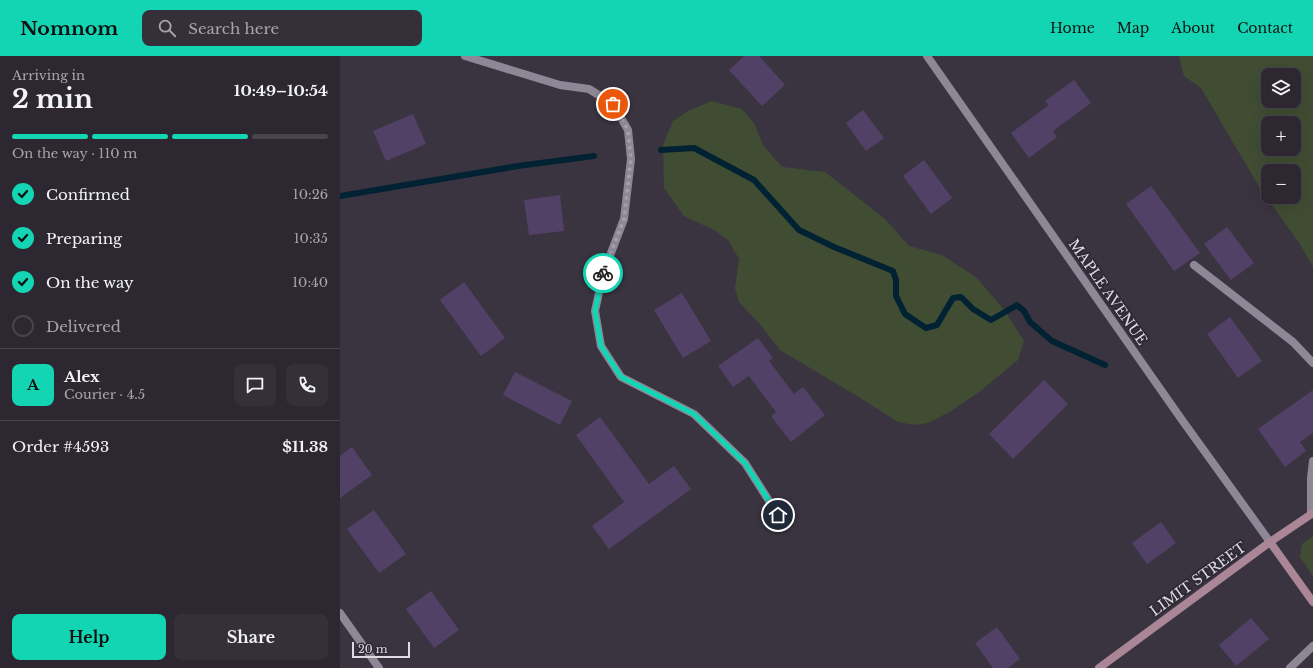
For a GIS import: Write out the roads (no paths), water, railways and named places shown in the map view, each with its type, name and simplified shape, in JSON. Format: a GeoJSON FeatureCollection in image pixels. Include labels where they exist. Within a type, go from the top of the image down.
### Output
{"type":"FeatureCollection","features":[{"type":"Feature","properties":{"kind":"street"},"geometry":{"type":"LineString","coordinates":[[465,56],[560,85],[589,89],[613,104],[628,130],[631,159],[624,219],[603,274],[595,311],[601,346],[621,377],[694,414],[745,463],[778,515]]}},
{"type":"Feature","properties":{"kind":"street","name":"MAPLE AVENUE"},"geometry":{"type":"LineString","coordinates":[[926,56],[1182,420],[1270,542]]}},
{"type":"Feature","properties":{"kind":"street"},"geometry":{"type":"LineString","coordinates":[[1194,265],[1293,342],[1313,363]]}},
{"type":"Feature","properties":{"kind":"street"},"geometry":{"type":"LineString","coordinates":[[1312,513],[1311,478],[1313,461]]}},
{"type":"Feature","properties":{"kind":"street","name":"LIMIT STREET"},"geometry":{"type":"LineString","coordinates":[[1099,668],[1270,542],[1312,513]]}},
{"type":"Feature","properties":{"kind":"street"},"geometry":{"type":"LineString","coordinates":[[1270,542],[1313,602]]}},
{"type":"Feature","properties":{"kind":"street"},"geometry":{"type":"LineString","coordinates":[[340,613],[379,668]]}},
{"type":"Feature","properties":{"kind":"street"},"geometry":{"type":"LineString","coordinates":[[1290,668],[1313,646]]}},
{"type":"Feature","properties":{"kind":"waterway"},"geometry":{"type":"LineString","coordinates":[[661,150],[694,148],[754,180],[799,230],[834,247],[893,271],[896,280],[896,296],[905,314],[926,328],[937,325],[953,298],[961,297],[973,309],[991,320],[1017,305],[1024,311],[1030,322],[1052,341],[1105,365]]}},
{"type":"Feature","properties":{"kind":"waterway"},"geometry":{"type":"LineString","coordinates":[[340,196],[518,166],[594,156]]}}]}
